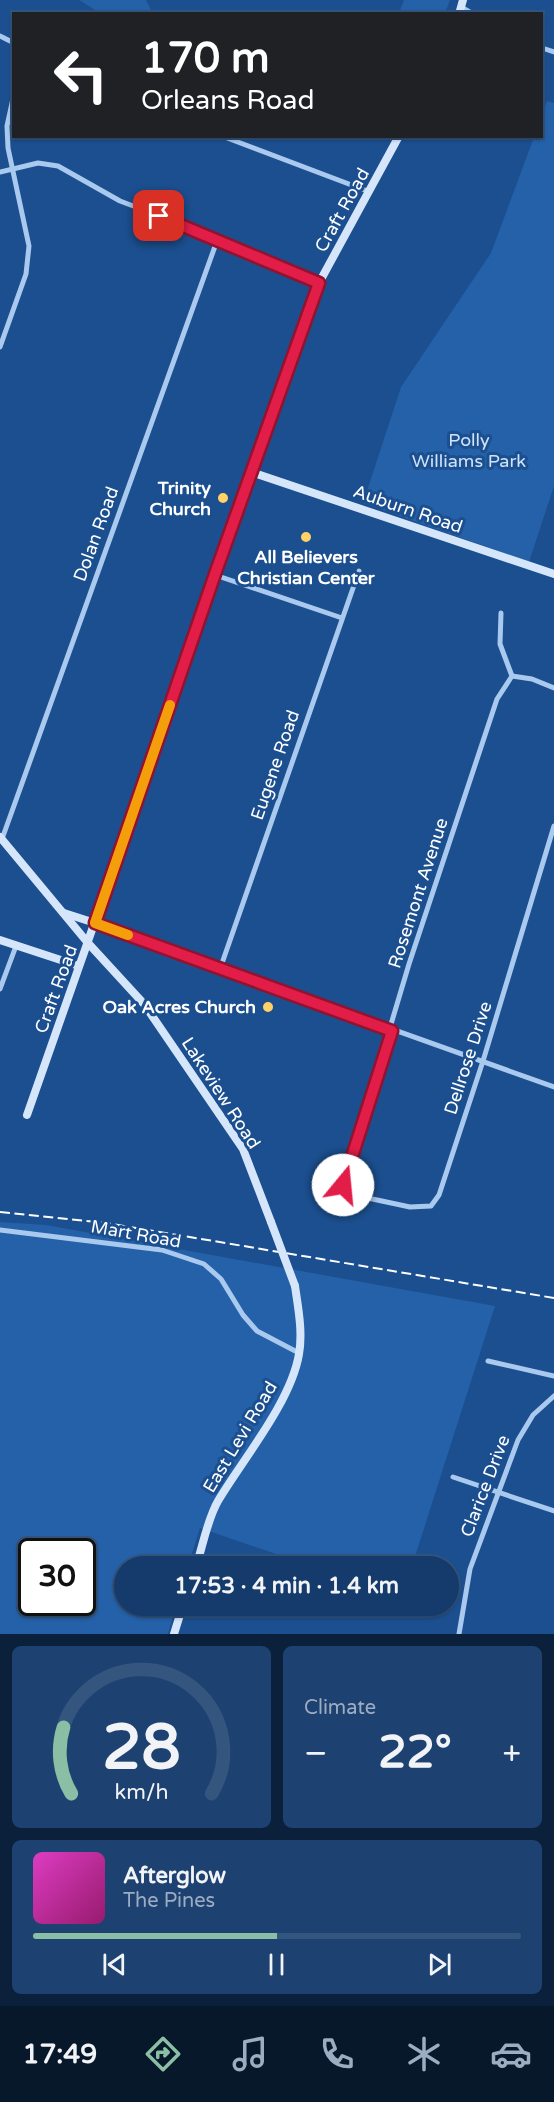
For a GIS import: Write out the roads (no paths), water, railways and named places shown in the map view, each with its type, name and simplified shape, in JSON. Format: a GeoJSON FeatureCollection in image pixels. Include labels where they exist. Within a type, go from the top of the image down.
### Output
{"type":"FeatureCollection","features":[{"type":"Feature","properties":{"kind":"street"},"geometry":{"type":"LineString","coordinates":[[0,347],[26,274],[29,246],[12,169],[7,126],[12,103]]}},
{"type":"Feature","properties":{"kind":"street"},"geometry":{"type":"LineString","coordinates":[[227,138],[370,192]]}},
{"type":"Feature","properties":{"kind":"street","name":"Craft Road"},"geometry":{"type":"LineString","coordinates":[[27,1115],[319,283],[398,138]]}},
{"type":"Feature","properties":{"kind":"street"},"geometry":{"type":"LineString","coordinates":[[0,172],[38,163],[58,166],[120,201],[218,238],[319,283]]}},
{"type":"Feature","properties":{"kind":"street","name":"Dolan Road"},"geometry":{"type":"LineString","coordinates":[[1,838],[218,238]]}},
{"type":"Feature","properties":{"kind":"street","name":"Auburn Road"},"geometry":{"type":"LineString","coordinates":[[251,472],[554,574]]}},
{"type":"Feature","properties":{"kind":"street","name":"Eugene Road"},"geometry":{"type":"LineString","coordinates":[[220,969],[358,571]]}},
{"type":"Feature","properties":{"kind":"street"},"geometry":{"type":"LineString","coordinates":[[215,574],[342,618]]}},
{"type":"Feature","properties":{"kind":"street"},"geometry":{"type":"LineString","coordinates":[[501,613],[500,644],[512,676],[554,688]]}},
{"type":"Feature","properties":{"kind":"street","name":"Rosemont Avenue"},"geometry":{"type":"LineString","coordinates":[[343,1185],[392,1031],[409,964],[497,699],[512,676]]}},
{"type":"Feature","properties":{"kind":"street","name":"Dellrose Drive"},"geometry":{"type":"LineString","coordinates":[[343,1185],[350,1194],[410,1207],[431,1206],[439,1195],[483,1061],[554,826]]}},
{"type":"Feature","properties":{"kind":"street","name":"Lakeview Road"},"geometry":{"type":"LineString","coordinates":[[1,838],[88,943],[144,1004],[243,1149],[295,1286]]}},
{"type":"Feature","properties":{"kind":"street"},"geometry":{"type":"LineString","coordinates":[[62,912],[554,1087]]}},
{"type":"Feature","properties":{"kind":"street"},"geometry":{"type":"LineString","coordinates":[[0,940],[80,966]]}},
{"type":"Feature","properties":{"kind":"street"},"geometry":{"type":"LineString","coordinates":[[0,989],[16,946]]}},
{"type":"Feature","properties":{"kind":"street","name":"Mart Road"},"geometry":{"type":"LineString","coordinates":[[0,1230],[162,1250],[204,1263],[221,1279],[243,1315],[256,1331],[299,1353]]}},
{"type":"Feature","properties":{"kind":"street","name":"East Levi Road"},"geometry":{"type":"LineString","coordinates":[[199,1556],[216,1503],[284,1397],[299,1353],[295,1286]]}},
{"type":"Feature","properties":{"kind":"street"},"geometry":{"type":"LineString","coordinates":[[488,1361],[554,1376]]}},
{"type":"Feature","properties":{"kind":"street","name":"Clarice Drive"},"geometry":{"type":"LineString","coordinates":[[459,1634],[470,1569],[518,1440],[533,1415],[554,1396]]}},
{"type":"Feature","properties":{"kind":"street"},"geometry":{"type":"LineString","coordinates":[[453,1478],[499,1491],[554,1511]]}},
{"type":"Feature","properties":{"kind":"street"},"geometry":{"type":"LineString","coordinates":[[174,1634],[180,1616]]}},
{"type":"Feature","properties":{"kind":"railway"},"geometry":{"type":"LineString","coordinates":[[0,1212],[106,1223],[554,1298]]}},
{"type":"Feature","properties":{"kind":"place","name":"Trinity Church"},"geometry":{"type":"Point","coordinates":[223,498]}},
{"type":"Feature","properties":{"kind":"place","name":"All Believers Christian Center"},"geometry":{"type":"Point","coordinates":[306,537]}},
{"type":"Feature","properties":{"kind":"place","name":"Oak Acres Church"},"geometry":{"type":"Point","coordinates":[268,1007]}},
{"type":"Feature","properties":{"kind":"park label","name":"Polly Williams Park"},"geometry":{"type":"Point","coordinates":[469,450]}}]}
